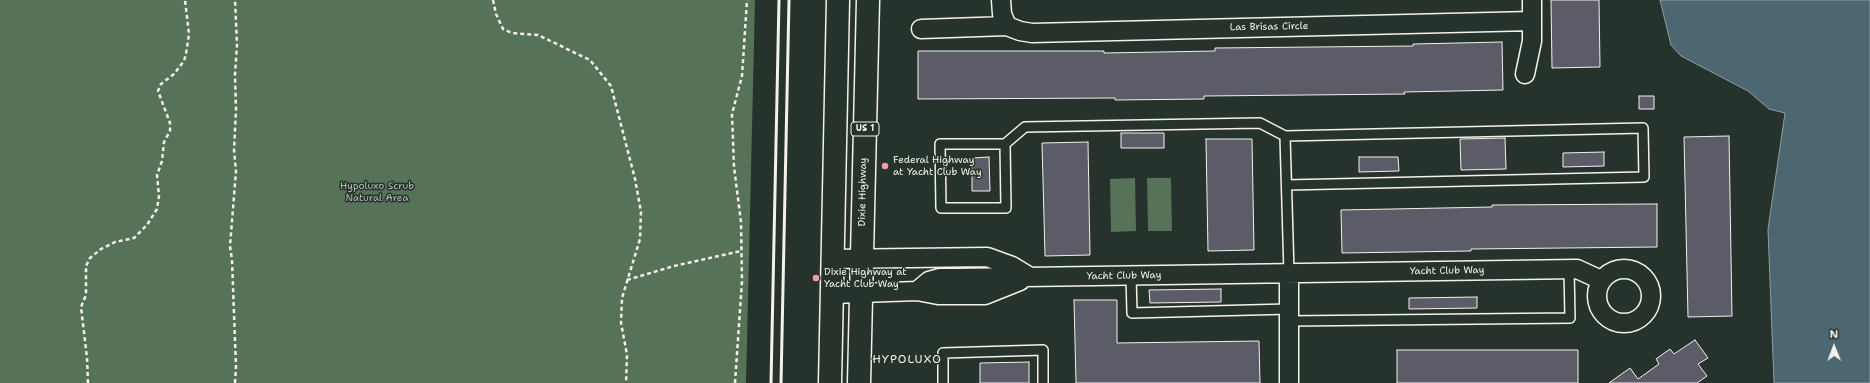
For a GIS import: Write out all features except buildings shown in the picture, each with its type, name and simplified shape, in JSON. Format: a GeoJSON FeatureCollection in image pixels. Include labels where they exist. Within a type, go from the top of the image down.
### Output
{"type":"FeatureCollection","features":[{"type":"Feature","properties":{"kind":"main road"},"geometry":{"type":"LineString","coordinates":[[830,383],[838,0]]}},
{"type":"Feature","properties":{"kind":"main road","name":"Dixie Highway"},"geometry":{"type":"LineString","coordinates":[[858,383],[868,0]]}},
{"type":"Feature","properties":{"kind":"street"},"geometry":{"type":"LineString","coordinates":[[1001,0],[1002,14],[1007,26]]}},
{"type":"Feature","properties":{"kind":"street"},"geometry":{"type":"LineString","coordinates":[[1525,74],[1532,41],[1532,0]]}},
{"type":"Feature","properties":{"kind":"street","name":"Las Brisas Circle"},"geometry":{"type":"LineString","coordinates":[[921,29],[1007,26],[1020,31],[1032,33],[1532,21]]}},
{"type":"Feature","properties":{"kind":"street"},"geometry":{"type":"LineString","coordinates":[[955,295],[958,257]]}},
{"type":"Feature","properties":{"kind":"street"},"geometry":{"type":"LineString","coordinates":[[833,259],[987,257],[1012,266],[1030,277]]}},
{"type":"Feature","properties":{"kind":"street","name":"Yacht Club Way"},"geometry":{"type":"LineString","coordinates":[[917,291],[929,281],[940,278],[1577,269],[1601,280]]}},
{"type":"Feature","properties":{"kind":"street"},"geometry":{"type":"LineString","coordinates":[[1289,273],[1289,383]]}},
{"type":"Feature","properties":{"kind":"street","name":"Yacht Club Way"},"geometry":{"type":"LineString","coordinates":[[832,294],[917,291],[938,295],[985,295],[1030,277]]}},
{"type":"Feature","properties":{"kind":"lane"},"geometry":{"type":"LineString","coordinates":[[1005,144],[1006,208],[941,208],[940,144],[1005,144],[1025,126],[1260,123],[1285,136],[1643,128],[1644,177],[1287,185]]}},
{"type":"Feature","properties":{"kind":"lane"},"geometry":{"type":"LineString","coordinates":[[1285,136],[1289,273]]}},
{"type":"Feature","properties":{"kind":"lane"},"geometry":{"type":"LineString","coordinates":[[1131,276],[1132,313],[1570,318],[1569,269]]}},
{"type":"Feature","properties":{"kind":"lane"},"geometry":{"type":"LineString","coordinates":[[943,383],[943,353],[1043,350],[1043,383]]}},
{"type":"Feature","properties":{"kind":"path"},"geometry":{"type":"LineString","coordinates":[[88,383],[87,358],[81,319],[81,307],[86,295],[86,266],[90,258],[101,249],[116,242],[134,238],[147,225],[157,209],[159,196],[157,175],[162,160],[164,142],[170,131],[170,123],[158,90],[161,84],[174,74],[184,61],[190,34],[185,0]]}},
{"type":"Feature","properties":{"kind":"path"},"geometry":{"type":"LineString","coordinates":[[235,0],[237,44],[234,150],[236,172],[230,246],[232,260],[236,367],[235,383]]}},
{"type":"Feature","properties":{"kind":"path"},"geometry":{"type":"LineString","coordinates":[[493,0],[496,14],[503,29],[512,33],[538,35],[590,60],[612,86],[632,165],[641,212],[640,238],[622,298],[621,323],[627,355],[626,383]]}},
{"type":"Feature","properties":{"kind":"path"},"geometry":{"type":"LineString","coordinates":[[735,383],[742,281],[741,222],[734,166],[732,114],[742,76],[747,0]]}},
{"type":"Feature","properties":{"kind":"path"},"geometry":{"type":"LineString","coordinates":[[627,280],[674,266],[741,251]]}},
{"type":"Feature","properties":{"kind":"green space","name":"Hypoluxo Scrub Natural Area"},"geometry":{"type":"Polygon","coordinates":[[[0,0],[755,0],[746,383],[0,383],[0,0]]]}},
{"type":"Feature","properties":{"kind":"green space"},"geometry":{"type":"Polygon","coordinates":[[[1135,178],[1136,231],[1111,232],[1110,179],[1135,178]]]}},
{"type":"Feature","properties":{"kind":"green space"},"geometry":{"type":"Polygon","coordinates":[[[1147,178],[1171,178],[1172,231],[1148,231],[1147,178]]]}},
{"type":"Feature","properties":{"kind":"water"},"geometry":{"type":"Polygon","coordinates":[[[1660,0],[1870,0],[1870,383],[1774,383],[1768,229],[1785,113],[1769,109],[1748,91],[1681,56],[1671,45],[1660,0]]]}},
{"type":"Feature","properties":{"kind":"railway"},"geometry":{"type":"LineString","coordinates":[[771,383],[779,0]]}},
{"type":"Feature","properties":{"kind":"railway"},"geometry":{"type":"LineString","coordinates":[[781,383],[789,0]]}},
{"type":"Feature","properties":{"kind":"place","name":"Federal Highway at Yacht Club Way"},"geometry":{"type":"Point","coordinates":[885,166]}},
{"type":"Feature","properties":{"kind":"place","name":"Dixie Highway at Yacht Club Way"},"geometry":{"type":"Point","coordinates":[816,278]}},
{"type":"Feature","properties":{"kind":"district","name":"HYPOLUXO"},"geometry":{"type":"Point","coordinates":[907,360]}}]}
